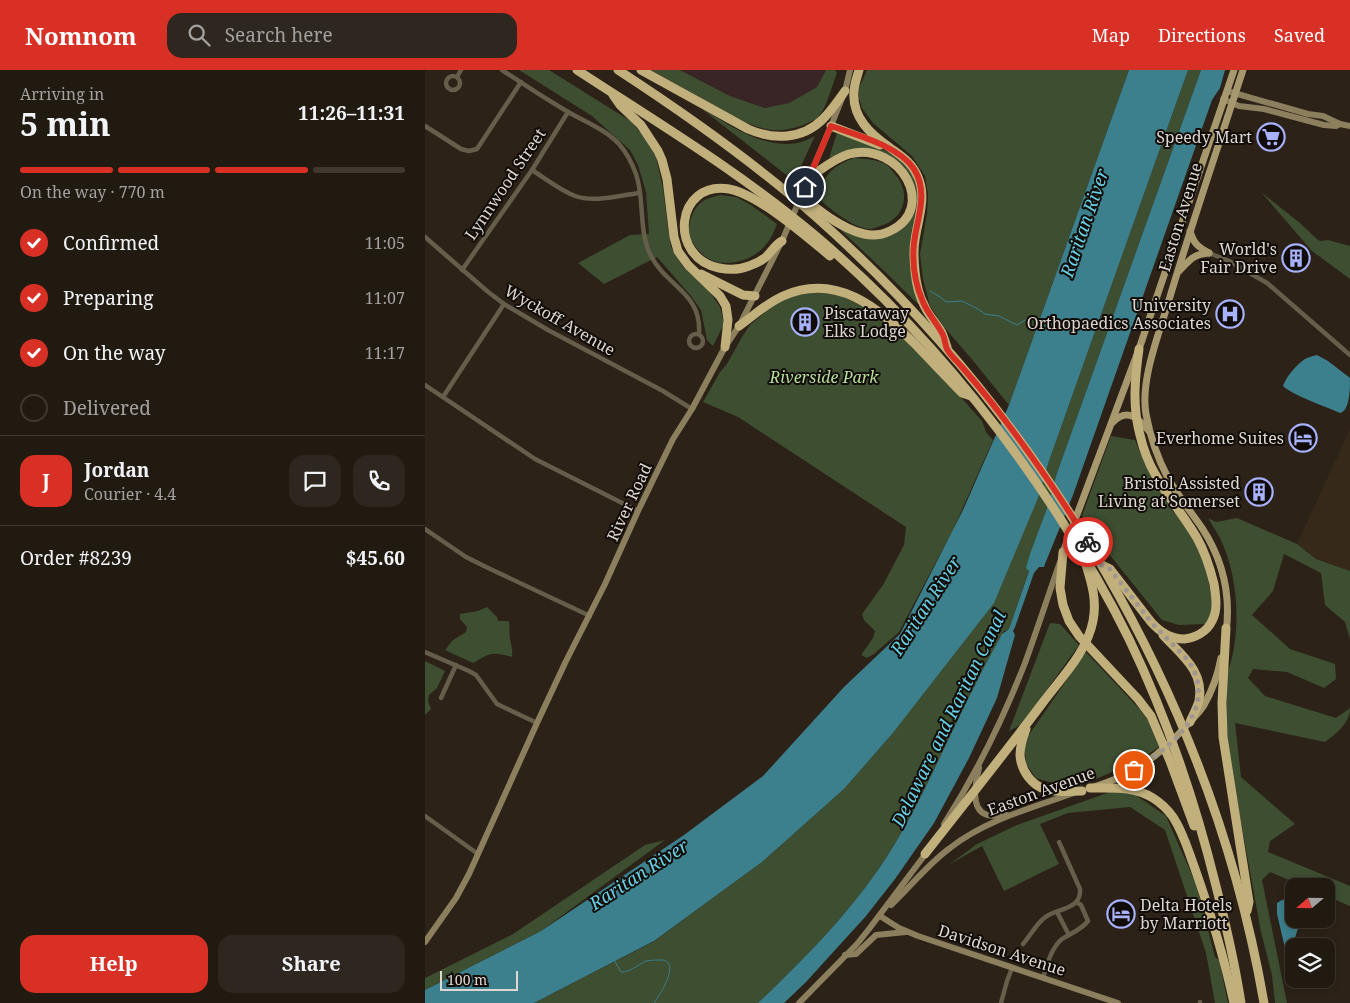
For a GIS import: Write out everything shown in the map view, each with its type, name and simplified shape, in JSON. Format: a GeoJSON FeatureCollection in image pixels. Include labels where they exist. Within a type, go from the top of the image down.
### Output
{"type":"FeatureCollection","features":[{"type":"Feature","properties":{"kind":"highway"},"geometry":{"type":"LineString","coordinates":[[577,70],[756,189],[843,260],[912,327],[974,398],[1039,486],[1095,574],[1128,638],[1167,728],[1173,758],[1216,888],[1241,1003]]}},
{"type":"Feature","properties":{"kind":"highway"},"geometry":{"type":"LineString","coordinates":[[618,70],[692,119],[751,163],[811,212],[858,256],[910,309],[989,399],[1041,470],[1084,536],[1139,634],[1188,742],[1220,826],[1247,916],[1264,1003]]}},
{"type":"Feature","properties":{"kind":"highway"},"geometry":{"type":"LineString","coordinates":[[641,70],[748,128],[763,135],[776,137],[794,135],[813,127],[824,118],[845,91]]}},
{"type":"Feature","properties":{"kind":"highway"},"geometry":{"type":"LineString","coordinates":[[859,70],[853,93],[857,111],[863,124],[867,130],[911,164],[920,184],[922,202],[914,251],[916,280],[926,309],[943,334],[947,350]]}},
{"type":"Feature","properties":{"kind":"highway"},"geometry":{"type":"LineString","coordinates":[[610,92],[620,105],[641,124],[658,151],[669,189],[675,244],[682,258],[720,296],[726,306],[729,320],[725,347]]}},
{"type":"Feature","properties":{"kind":"highway"},"geometry":{"type":"LineString","coordinates":[[831,126],[890,148]]}},
{"type":"Feature","properties":{"kind":"highway"},"geometry":{"type":"LineString","coordinates":[[751,163],[760,162],[825,214],[862,234],[877,235],[892,230],[903,221],[910,207],[911,188],[905,175],[895,164],[879,156],[861,153],[850,154],[834,161],[810,177]]}},
{"type":"Feature","properties":{"kind":"highway"},"geometry":{"type":"LineString","coordinates":[[784,237],[765,257],[747,267],[730,270],[714,267],[698,258],[688,245],[684,231],[685,216],[696,197],[704,193],[720,188],[737,191],[770,210],[833,259],[843,260]]}},
{"type":"Feature","properties":{"kind":"highway"},"geometry":{"type":"LineString","coordinates":[[696,272],[743,295],[755,296]]}},
{"type":"Feature","properties":{"kind":"highway"},"geometry":{"type":"LineString","coordinates":[[739,326],[776,299],[789,293],[820,288],[843,292],[867,304],[893,323],[962,393],[974,398]]}},
{"type":"Feature","properties":{"kind":"highway"},"geometry":{"type":"LineString","coordinates":[[1139,348],[1134,388],[1135,418],[1143,447],[1155,475],[1197,539],[1205,556],[1216,600],[1211,624],[1197,635],[1181,639],[1165,634],[1157,628]]}},
{"type":"Feature","properties":{"kind":"highway"},"geometry":{"type":"LineString","coordinates":[[925,854],[1079,654],[1091,630],[1095,612],[1095,597],[1080,550]]}},
{"type":"Feature","properties":{"kind":"highway"},"geometry":{"type":"LineString","coordinates":[[1063,552],[1060,588],[1063,605],[1069,621],[1079,636],[1148,712],[1173,758]]}},
{"type":"Feature","properties":{"kind":"highway"},"geometry":{"type":"LineString","coordinates":[[1101,565],[1110,569],[1137,605],[1192,666],[1198,682],[1199,700],[1190,722]]}},
{"type":"Feature","properties":{"kind":"highway"},"geometry":{"type":"LineString","coordinates":[[1226,628],[1222,703],[1223,737],[1249,902],[1247,916]]}},
{"type":"Feature","properties":{"kind":"highway"},"geometry":{"type":"LineString","coordinates":[[1030,719],[1022,741],[1020,755],[1021,763],[1033,782],[1046,789],[1062,792],[1120,788],[1141,793],[1151,797],[1173,817],[1187,848],[1210,911],[1234,1003]]}},
{"type":"Feature","properties":{"kind":"main road","name":"River Road"},"geometry":{"type":"LineString","coordinates":[[425,942],[456,898],[566,661],[590,616],[673,439],[739,326],[784,237],[831,126],[851,70]]}},
{"type":"Feature","properties":{"kind":"main road","name":"Easton Avenue"},"geometry":{"type":"LineString","coordinates":[[799,1003],[857,944],[925,854],[963,793],[1001,718],[1025,664],[1063,552],[1112,424],[1234,70]]}},
{"type":"Feature","properties":{"kind":"main road","name":"Easton Avenue"},"geometry":{"type":"LineString","coordinates":[[880,916],[948,849],[984,826],[1123,775],[1148,761],[1163,750],[1190,722],[1203,706],[1215,680],[1223,649],[1228,611],[1224,576],[1204,530],[1169,479],[1157,454],[1150,431],[1145,401],[1147,375],[1177,273],[1243,70]]}},
{"type":"Feature","properties":{"kind":"main road"},"geometry":{"type":"LineString","coordinates":[[1227,91],[1308,114],[1323,116],[1340,124],[1350,126]]}},
{"type":"Feature","properties":{"kind":"main road"},"geometry":{"type":"LineString","coordinates":[[1223,99],[1239,106],[1264,109],[1324,125],[1336,126],[1340,124]]}},
{"type":"Feature","properties":{"kind":"main road"},"geometry":{"type":"LineString","coordinates":[[1190,231],[1193,241],[1198,247],[1209,253]]}},
{"type":"Feature","properties":{"kind":"main road"},"geometry":{"type":"LineString","coordinates":[[1177,273],[1194,256],[1209,253]]}},
{"type":"Feature","properties":{"kind":"main road"},"geometry":{"type":"LineString","coordinates":[[1112,424],[1118,417],[1129,415],[1150,431]]}},
{"type":"Feature","properties":{"kind":"main road"},"geometry":{"type":"LineString","coordinates":[[982,757],[975,799],[979,810],[990,816],[1016,814]]}},
{"type":"Feature","properties":{"kind":"main road","name":"Davidson Avenue"},"geometry":{"type":"LineString","coordinates":[[880,916],[907,932],[1118,1003]]}},
{"type":"Feature","properties":{"kind":"main road"},"geometry":{"type":"LineString","coordinates":[[845,955],[856,954],[876,935],[907,932]]}},
{"type":"Feature","properties":{"kind":"street"},"geometry":{"type":"LineString","coordinates":[[457,77],[461,70]]}},
{"type":"Feature","properties":{"kind":"street"},"geometry":{"type":"LineString","coordinates":[[502,70],[609,136],[619,144],[628,156],[636,174],[640,193],[644,238],[647,246],[657,265],[693,304],[699,317],[699,334]]}},
{"type":"Feature","properties":{"kind":"street"},"geometry":{"type":"LineString","coordinates":[[425,126],[461,149],[469,151],[477,149],[521,82]]}},
{"type":"Feature","properties":{"kind":"street","name":"Lynnwood Street"},"geometry":{"type":"LineString","coordinates":[[462,270],[532,170],[568,112]]}},
{"type":"Feature","properties":{"kind":"street"},"geometry":{"type":"LineString","coordinates":[[532,170],[566,192],[577,196],[597,198],[640,193]]}},
{"type":"Feature","properties":{"kind":"street","name":"Wyckoff Avenue"},"geometry":{"type":"LineString","coordinates":[[425,237],[504,304],[548,330],[663,391],[692,409]]}},
{"type":"Feature","properties":{"kind":"street"},"geometry":{"type":"LineString","coordinates":[[1209,253],[1229,260],[1267,283],[1350,355]]}},
{"type":"Feature","properties":{"kind":"street"},"geometry":{"type":"LineString","coordinates":[[443,396],[504,304]]}},
{"type":"Feature","properties":{"kind":"street"},"geometry":{"type":"LineString","coordinates":[[425,386],[443,396],[535,459],[638,511]]}},
{"type":"Feature","properties":{"kind":"street"},"geometry":{"type":"LineString","coordinates":[[425,529],[466,557],[590,616]]}},
{"type":"Feature","properties":{"kind":"street"},"geometry":{"type":"LineString","coordinates":[[425,652],[476,675],[497,704],[537,723]]}},
{"type":"Feature","properties":{"kind":"street"},"geometry":{"type":"LineString","coordinates":[[441,698],[456,665]]}},
{"type":"Feature","properties":{"kind":"street"},"geometry":{"type":"LineString","coordinates":[[425,816],[478,854]]}},
{"type":"Feature","properties":{"kind":"street"},"geometry":{"type":"LineString","coordinates":[[1023,944],[1044,918],[1065,909],[1076,902],[1080,896],[1080,889],[1059,842]]}},
{"type":"Feature","properties":{"kind":"street"},"geometry":{"type":"LineString","coordinates":[[1043,978],[1055,947],[1060,941],[1083,928],[1088,921],[1081,905],[1076,902]]}},
{"type":"Feature","properties":{"kind":"street"},"geometry":{"type":"LineString","coordinates":[[1057,912],[1069,935]]}},
{"type":"Feature","properties":{"kind":"street"},"geometry":{"type":"LineString","coordinates":[[1001,1003],[1012,968]]}},
{"type":"Feature","properties":{"kind":"shaded area"},"geometry":{"type":"Polygon","coordinates":[[[680,70],[826,70],[817,87],[789,103],[765,108],[730,96],[680,70]]]}},
{"type":"Feature","properties":{"kind":"shaded area"},"geometry":{"type":"Polygon","coordinates":[[[1350,429],[1350,571],[1316,559],[1297,544],[1350,429]]]}},
{"type":"Feature","properties":{"kind":"green space"},"geometry":{"type":"Polygon","coordinates":[[[519,70],[549,70],[632,122],[644,137],[656,157],[663,188],[671,247],[683,267],[709,291],[720,307],[724,324],[713,346],[707,340],[701,310],[657,257],[604,284],[578,263],[630,235],[649,234],[646,192],[638,165],[630,150],[592,116],[519,70]]]}},
{"type":"Feature","properties":{"kind":"green space"},"geometry":{"type":"Polygon","coordinates":[[[651,70],[680,70],[730,96],[765,108],[789,103],[817,87],[826,70],[835,70],[837,73],[827,102],[819,116],[803,125],[790,129],[772,130],[755,126],[739,119],[651,70]]]}},
{"type":"Feature","properties":{"kind":"green space"},"geometry":{"type":"Polygon","coordinates":[[[867,70],[1129,70],[1009,405],[944,327],[930,306],[923,279],[920,254],[927,214],[928,195],[925,176],[912,156],[873,123],[862,108],[859,88],[867,70]]]}},
{"type":"Feature","properties":{"kind":"green space"},"geometry":{"type":"Polygon","coordinates":[[[1188,70],[1201,70],[1057,473],[1029,570],[1009,629],[1004,631],[989,658],[906,825],[878,870],[851,906],[821,940],[758,1003],[534,1003],[653,942],[762,862],[844,789],[892,734],[1038,498],[1049,461],[1188,70]]]}},
{"type":"Feature","properties":{"kind":"green space"},"geometry":{"type":"Polygon","coordinates":[[[702,109],[747,134],[771,142],[797,143],[815,136],[794,181],[702,109]]]}},
{"type":"Feature","properties":{"kind":"green space"},"geometry":{"type":"Polygon","coordinates":[[[837,133],[882,149],[905,164],[912,174],[917,187],[918,202],[912,244],[918,288],[918,304],[831,221],[861,237],[906,222],[911,180],[902,166],[848,151],[829,158],[837,133]]]}},
{"type":"Feature","properties":{"kind":"green space"},"geometry":{"type":"Polygon","coordinates":[[[854,158],[881,162],[890,168],[903,187],[904,196],[901,211],[889,222],[872,229],[855,225],[816,196],[823,182],[834,168],[854,158]]]}},
{"type":"Feature","properties":{"kind":"green space"},"geometry":{"type":"Polygon","coordinates":[[[1261,192],[1320,241],[1328,240],[1350,246],[1350,279],[1312,251],[1261,192]]]}},
{"type":"Feature","properties":{"kind":"green space"},"geometry":{"type":"Polygon","coordinates":[[[721,195],[736,197],[751,205],[777,224],[770,239],[763,248],[753,256],[742,261],[723,263],[707,258],[699,251],[690,237],[689,225],[698,205],[704,200],[721,195]]]}},
{"type":"Feature","properties":{"kind":"green space","name":"Riverside Park"},"geometry":{"type":"Polygon","coordinates":[[[813,292],[840,295],[871,311],[900,335],[958,394],[982,421],[986,432],[993,440],[953,530],[899,632],[867,658],[861,655],[873,638],[875,631],[864,620],[862,614],[883,585],[904,545],[906,527],[738,417],[703,402],[750,325],[767,311],[766,309],[791,296],[813,292]]]}},
{"type":"Feature","properties":{"kind":"green space"},"geometry":{"type":"Polygon","coordinates":[[[1111,436],[1135,440],[1145,464],[1174,513],[1177,513],[1192,536],[1203,561],[1209,583],[1213,618],[1212,629],[1206,624],[1179,625],[1162,620],[1105,549],[1082,516],[1111,436]]]}},
{"type":"Feature","properties":{"kind":"green space"},"geometry":{"type":"Polygon","coordinates":[[[1208,518],[1216,522],[1237,518],[1297,544],[1316,559],[1350,571],[1350,639],[1345,622],[1325,605],[1321,573],[1284,554],[1273,591],[1252,615],[1290,649],[1335,664],[1336,679],[1324,688],[1287,672],[1253,669],[1248,678],[1265,696],[1336,718],[1350,708],[1348,719],[1345,723],[1338,732],[1325,742],[1235,723],[1241,777],[1295,824],[1270,841],[1268,852],[1331,878],[1285,878],[1270,872],[1262,880],[1287,1003],[1275,1003],[1272,975],[1261,932],[1227,745],[1227,674],[1235,641],[1236,606],[1231,570],[1220,538],[1208,518]]]}},
{"type":"Feature","properties":{"kind":"green space"},"geometry":{"type":"Polygon","coordinates":[[[487,607],[497,617],[498,621],[509,621],[512,657],[491,654],[473,663],[445,650],[453,640],[466,632],[467,627],[460,619],[460,614],[478,611],[487,607]]]}},
{"type":"Feature","properties":{"kind":"green space"},"geometry":{"type":"Polygon","coordinates":[[[1050,623],[1060,624],[1079,645],[1022,724],[1009,731],[1050,623]]]}},
{"type":"Feature","properties":{"kind":"green space"},"geometry":{"type":"Polygon","coordinates":[[[1086,652],[1146,716],[1159,747],[1139,761],[1081,785],[1053,783],[1036,778],[1026,764],[1024,742],[1086,652]]]}},
{"type":"Feature","properties":{"kind":"green space"},"geometry":{"type":"Polygon","coordinates":[[[425,661],[445,671],[437,688],[429,695],[428,701],[431,709],[425,715],[425,661]]]}},
{"type":"Feature","properties":{"kind":"green space"},"geometry":{"type":"Polygon","coordinates":[[[1110,792],[1134,794],[1166,816],[1196,884],[1215,957],[1219,960],[1228,1003],[1215,1003],[1206,953],[1165,830],[1130,807],[1068,813],[1040,824],[1059,864],[1004,891],[982,846],[950,864],[977,844],[1017,825],[1110,792]]]}},
{"type":"Feature","properties":{"kind":"green space"},"geometry":{"type":"Polygon","coordinates":[[[665,840],[541,931],[425,990],[425,978],[513,934],[645,845],[665,840]]]}},
{"type":"Feature","properties":{"kind":"green space"},"geometry":{"type":"Polygon","coordinates":[[[1335,880],[1350,886],[1350,906],[1335,900],[1335,880]]]}},
{"type":"Feature","properties":{"kind":"water","name":"Raritan River"},"geometry":{"type":"Polygon","coordinates":[[[1129,70],[1188,70],[1049,461],[1038,498],[994,603],[892,734],[844,789],[762,862],[654,941],[534,1003],[425,1003],[425,990],[541,931],[684,835],[763,776],[844,687],[900,634],[963,510],[1009,405],[1129,70]]]}},
{"type":"Feature","properties":{"kind":"water"},"geometry":{"type":"Polygon","coordinates":[[[1201,70],[1225,70],[1220,88],[1212,100],[1073,495],[1044,567],[1039,567],[1034,573],[1013,631],[1015,635],[997,698],[969,758],[934,823],[895,879],[866,916],[806,982],[784,1003],[758,1003],[821,940],[851,906],[878,870],[906,825],[963,708],[1002,634],[1009,629],[1029,571],[1026,568],[1030,554],[1046,511],[1057,473],[1201,70]]]}},
{"type":"Feature","properties":{"kind":"water"},"geometry":{"type":"Polygon","coordinates":[[[1317,355],[1350,378],[1348,404],[1340,413],[1302,397],[1283,386],[1298,364],[1306,358],[1317,355]]]}},
{"type":"Feature","properties":{"kind":"water"},"geometry":{"type":"Polygon","coordinates":[[[1285,899],[1285,928],[1298,928],[1295,938],[1285,938],[1285,948],[1277,914],[1277,903],[1285,899]]]}},
{"type":"Feature","properties":{"kind":"waterway"},"geometry":{"type":"LineString","coordinates":[[930,291],[946,302],[962,301],[985,314],[999,316],[1017,325],[1027,319],[1041,318]]}},
{"type":"Feature","properties":{"kind":"waterway"},"geometry":{"type":"LineString","coordinates":[[614,960],[621,972],[631,970],[646,961],[662,960],[667,962],[670,966],[667,979],[654,1003]]}},
{"type":"Feature","properties":{"kind":"way so far"},"geometry":{"type":"LineString","coordinates":[[1088,542],[1101,565],[1110,569],[1151,622],[1187,659],[1198,682],[1199,700],[1190,722],[1163,750],[1134,770]]}},
{"type":"Feature","properties":{"kind":"place","name":"Speedy Mart"},"geometry":{"type":"Point","coordinates":[1271,137]}},
{"type":"Feature","properties":{"kind":"place","name":"World's Fair Drive"},"geometry":{"type":"Point","coordinates":[1296,258]}},
{"type":"Feature","properties":{"kind":"place","name":"University Orthopaedics Associates"},"geometry":{"type":"Point","coordinates":[1230,314]}},
{"type":"Feature","properties":{"kind":"place","name":"Piscataway Elks Lodge"},"geometry":{"type":"Point","coordinates":[805,322]}},
{"type":"Feature","properties":{"kind":"place","name":"Everhome Suites"},"geometry":{"type":"Point","coordinates":[1303,438]}},
{"type":"Feature","properties":{"kind":"place","name":"Bristol Assisted Living at Somerset"},"geometry":{"type":"Point","coordinates":[1259,492]}},
{"type":"Feature","properties":{"kind":"place","name":"Delta Hotels by Marriott"},"geometry":{"type":"Point","coordinates":[1121,914]}},
{"type":"Feature","properties":{"kind":"route"},"geometry":{"type":"LineString","coordinates":[[805,187],[831,126],[890,148],[911,164],[922,189],[914,260],[916,280],[926,309],[943,334],[947,350],[1016,434],[1088,542]]}},
{"type":"Feature","properties":{"kind":"water label","name":"Delaware and Raritan Canal"},"geometry":{"type":"Point","coordinates":[949,719]}}]}
